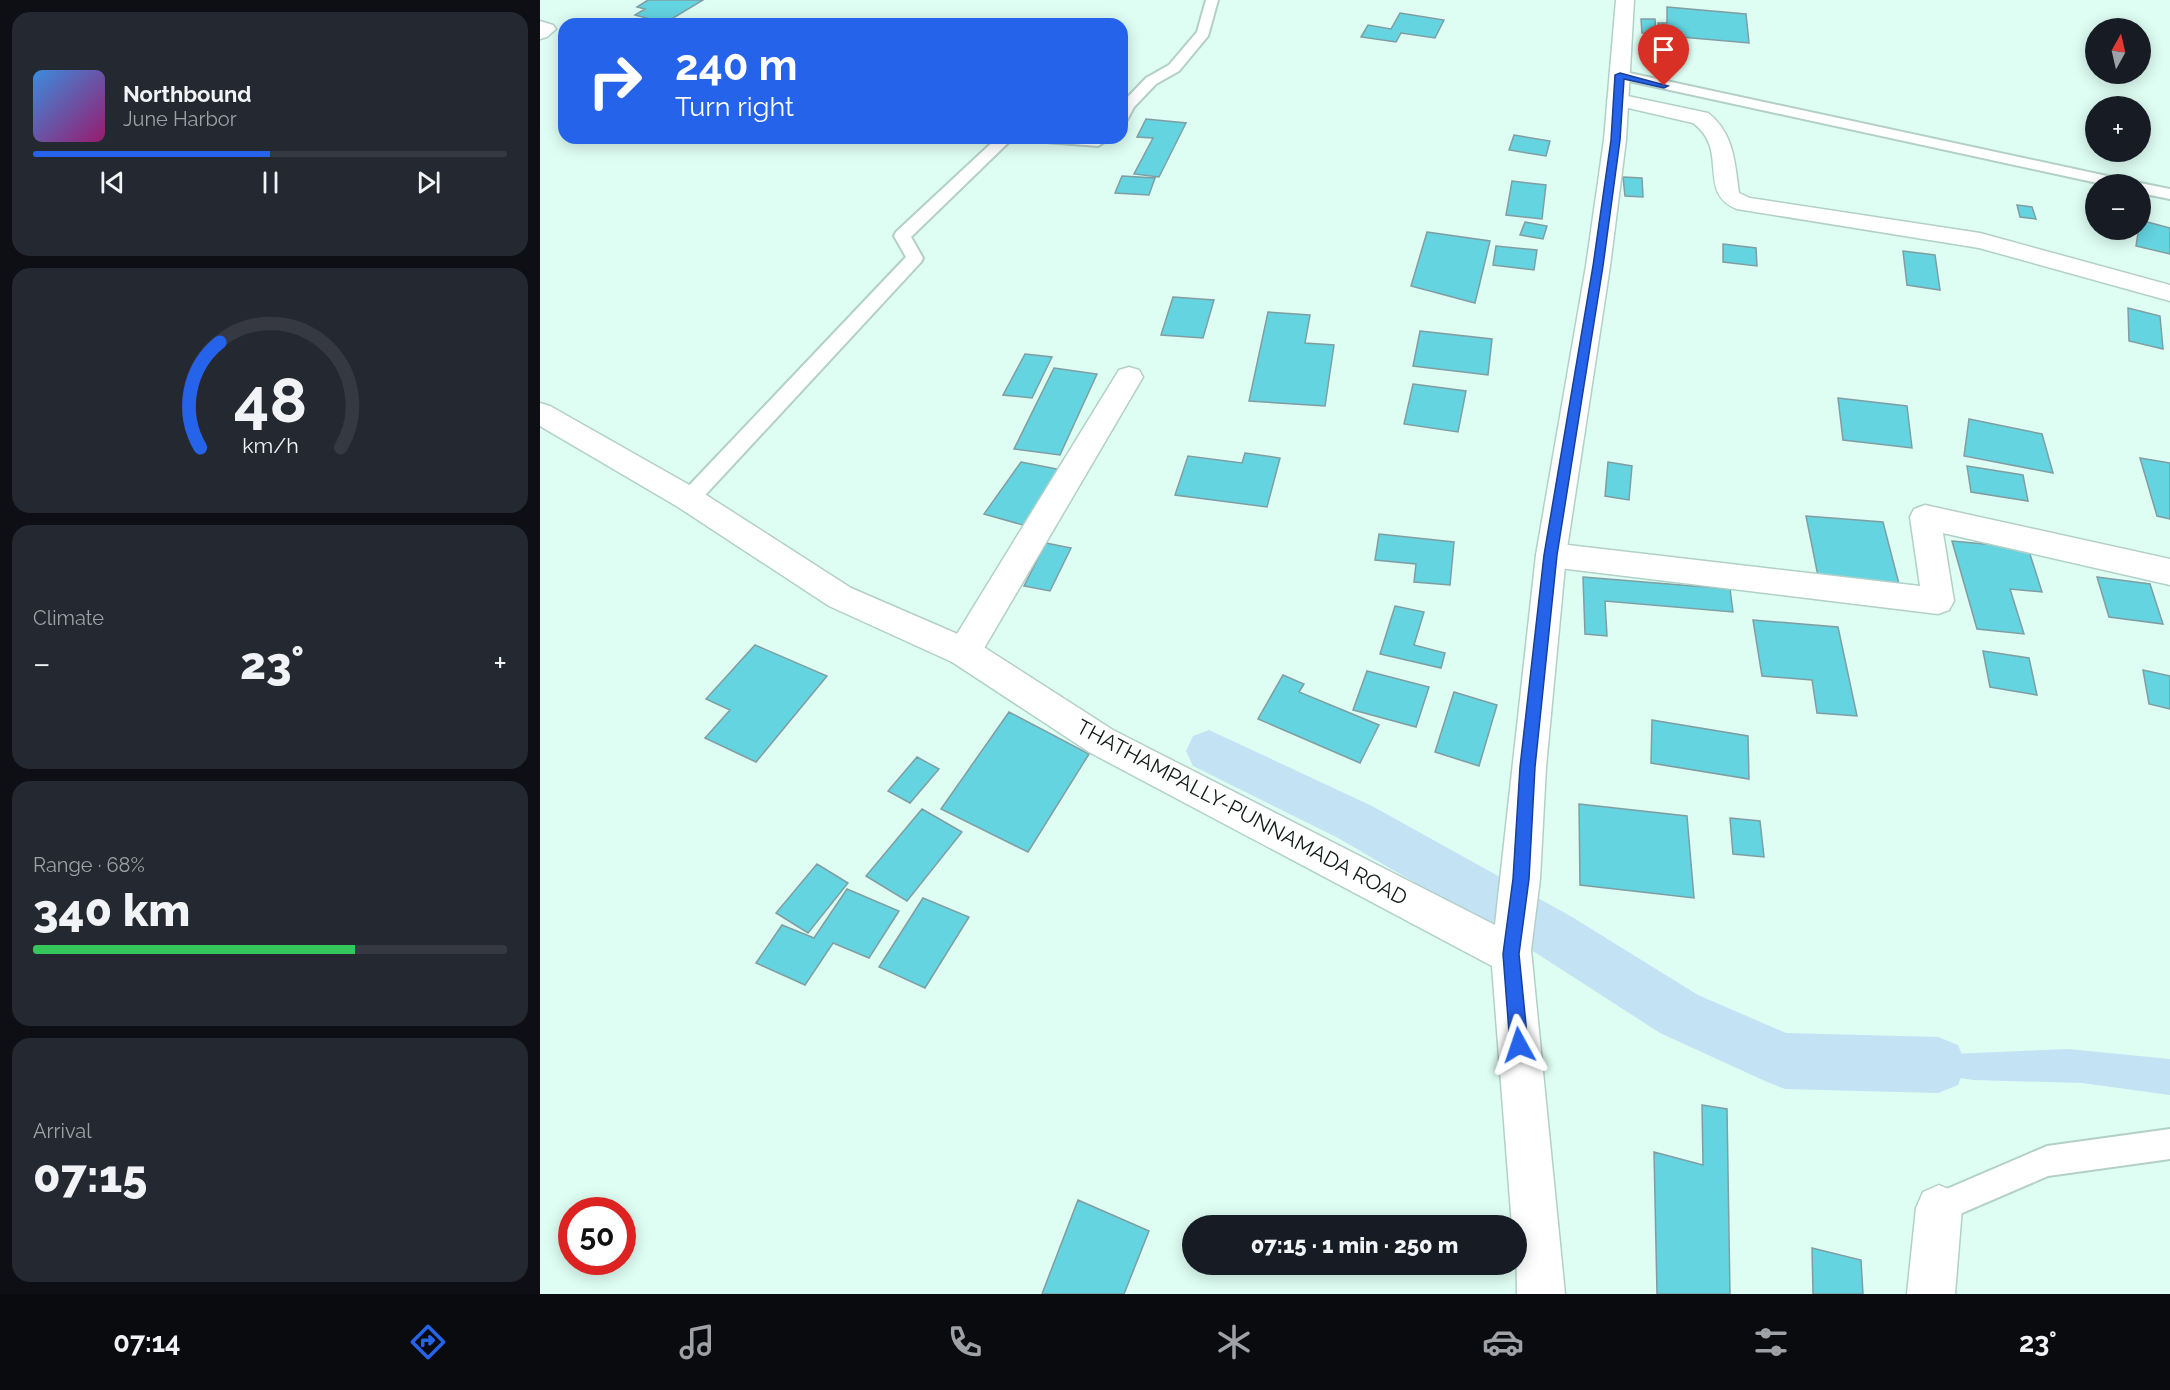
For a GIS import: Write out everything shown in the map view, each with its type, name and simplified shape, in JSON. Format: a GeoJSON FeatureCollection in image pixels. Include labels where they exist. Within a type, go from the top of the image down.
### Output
{"type":"FeatureCollection","features":[{"type":"Feature","properties":{"kind":"main road"},"geometry":{"type":"LineString","coordinates":[[1541,1294],[1511,952],[1521,879],[1528,767],[1551,555],[1598,266],[1615,140],[1625,0]]}},
{"type":"Feature","properties":{"kind":"main road"},"geometry":{"type":"LineString","coordinates":[[540,27],[546,29],[540,33]]}},
{"type":"Feature","properties":{"kind":"main road"},"geometry":{"type":"LineString","coordinates":[[1619,88],[1712,124],[1718,132],[1728,194],[1732,199],[1745,204],[1980,241],[2170,293]]}},
{"type":"Feature","properties":{"kind":"main road"},"geometry":{"type":"LineString","coordinates":[[964,652],[1129,377]]}},
{"type":"Feature","properties":{"kind":"main road","name":"THATHAMPALLY-PUNNAMADA ROAD"},"geometry":{"type":"LineString","coordinates":[[540,413],[689,499],[840,597],[964,652],[1101,741],[1511,952]]}},
{"type":"Feature","properties":{"kind":"main road"},"geometry":{"type":"LineString","coordinates":[[1551,555],[1938,601],[1925,517],[2170,572]]}},
{"type":"Feature","properties":{"kind":"main road"},"geometry":{"type":"LineString","coordinates":[[1931,1294],[1939,1208]]}},
{"type":"Feature","properties":{"kind":"lane"},"geometry":{"type":"LineString","coordinates":[[1128,105],[1151,81],[1174,68],[1203,33],[1212,0]]}},
{"type":"Feature","properties":{"kind":"lane"},"geometry":{"type":"LineString","coordinates":[[1619,88],[2085,177]]}},
{"type":"Feature","properties":{"kind":"lane"},"geometry":{"type":"LineString","coordinates":[[689,499],[915,258],[902,236],[1000,144]]}},
{"type":"Feature","properties":{"kind":"lane"},"geometry":{"type":"LineString","coordinates":[[2151,190],[2170,194]]}},
{"type":"Feature","properties":{"kind":"lane"},"geometry":{"type":"LineString","coordinates":[[1939,1208],[2048,1161],[2170,1144]]}},
{"type":"Feature","properties":{"kind":"water"},"geometry":{"type":"Polygon","coordinates":[[[2068,1049],[2170,1059],[2170,1095],[2082,1083],[1973,1080],[1877,1065],[1785,1061],[2068,1049]]]}},
{"type":"Feature","properties":{"kind":"building"},"geometry":{"type":"Polygon","coordinates":[[[648,0],[703,0],[673,18],[646,18],[635,15],[645,9],[637,7],[648,0]]]}},
{"type":"Feature","properties":{"kind":"building"},"geometry":{"type":"Polygon","coordinates":[[[1667,7],[1746,14],[1749,43],[1658,35],[1658,23],[1667,23],[1667,7]]]}},
{"type":"Feature","properties":{"kind":"building"},"geometry":{"type":"Polygon","coordinates":[[[1400,13],[1444,20],[1435,38],[1401,33],[1396,42],[1361,37],[1368,25],[1391,29],[1400,13]]]}},
{"type":"Feature","properties":{"kind":"building"},"geometry":{"type":"Polygon","coordinates":[[[1641,19],[1655,19],[1656,34],[1642,33],[1641,19]]]}},
{"type":"Feature","properties":{"kind":"building"},"geometry":{"type":"Polygon","coordinates":[[[1146,119],[1186,123],[1159,177],[1134,174],[1153,138],[1137,137],[1146,119]]]}},
{"type":"Feature","properties":{"kind":"building"},"geometry":{"type":"Polygon","coordinates":[[[1514,135],[1550,141],[1546,156],[1509,150],[1514,135]]]}},
{"type":"Feature","properties":{"kind":"building"},"geometry":{"type":"Polygon","coordinates":[[[1122,176],[1155,178],[1149,195],[1115,193],[1122,176]]]}},
{"type":"Feature","properties":{"kind":"building"},"geometry":{"type":"Polygon","coordinates":[[[1623,177],[1642,178],[1643,197],[1625,196],[1623,177]]]}},
{"type":"Feature","properties":{"kind":"building"},"geometry":{"type":"Polygon","coordinates":[[[1512,181],[1546,185],[1542,219],[1506,215],[1512,181]]]}},
{"type":"Feature","properties":{"kind":"building"},"geometry":{"type":"Polygon","coordinates":[[[2017,205],[2032,207],[2036,219],[2020,217],[2017,205]]]}},
{"type":"Feature","properties":{"kind":"building"},"geometry":{"type":"Polygon","coordinates":[[[1525,222],[1547,226],[1543,239],[1520,235],[1525,222]]]}},
{"type":"Feature","properties":{"kind":"building"},"geometry":{"type":"Polygon","coordinates":[[[2151,223],[2170,228],[2170,254],[2136,246],[2137,240],[2151,240],[2151,223]]]}},
{"type":"Feature","properties":{"kind":"building"},"geometry":{"type":"Polygon","coordinates":[[[1427,232],[1490,241],[1475,303],[1411,286],[1427,232]]]}},
{"type":"Feature","properties":{"kind":"building"},"geometry":{"type":"Polygon","coordinates":[[[1723,244],[1756,248],[1757,266],[1723,262],[1723,244]]]}},
{"type":"Feature","properties":{"kind":"building"},"geometry":{"type":"Polygon","coordinates":[[[1496,246],[1537,250],[1534,270],[1493,265],[1496,246]]]}},
{"type":"Feature","properties":{"kind":"building"},"geometry":{"type":"Polygon","coordinates":[[[1903,251],[1935,255],[1940,290],[1907,285],[1903,251]]]}},
{"type":"Feature","properties":{"kind":"building"},"geometry":{"type":"Polygon","coordinates":[[[1173,297],[1214,300],[1203,338],[1161,335],[1173,297]]]}},
{"type":"Feature","properties":{"kind":"building"},"geometry":{"type":"Polygon","coordinates":[[[2128,308],[2160,316],[2163,349],[2129,341],[2128,308]]]}},
{"type":"Feature","properties":{"kind":"building"},"geometry":{"type":"Polygon","coordinates":[[[1268,312],[1310,315],[1305,343],[1334,345],[1325,406],[1249,401],[1268,312]]]}},
{"type":"Feature","properties":{"kind":"building"},"geometry":{"type":"Polygon","coordinates":[[[1420,331],[1492,339],[1488,375],[1413,366],[1420,331]]]}},
{"type":"Feature","properties":{"kind":"building"},"geometry":{"type":"Polygon","coordinates":[[[1025,354],[1052,357],[1032,398],[1003,395],[1025,354]]]}},
{"type":"Feature","properties":{"kind":"building"},"geometry":{"type":"Polygon","coordinates":[[[1054,368],[1097,374],[1060,455],[1014,449],[1054,368]]]}},
{"type":"Feature","properties":{"kind":"building"},"geometry":{"type":"Polygon","coordinates":[[[1413,384],[1466,391],[1458,432],[1404,424],[1413,384]]]}},
{"type":"Feature","properties":{"kind":"building"},"geometry":{"type":"Polygon","coordinates":[[[1838,398],[1907,406],[1912,448],[1843,440],[1838,398]]]}},
{"type":"Feature","properties":{"kind":"building"},"geometry":{"type":"Polygon","coordinates":[[[1969,419],[2042,434],[2053,473],[1964,456],[1969,419]]]}},
{"type":"Feature","properties":{"kind":"building"},"geometry":{"type":"Polygon","coordinates":[[[1245,453],[1280,458],[1267,507],[1175,495],[1188,456],[1242,463],[1245,453]]]}},
{"type":"Feature","properties":{"kind":"building"},"geometry":{"type":"Polygon","coordinates":[[[2140,458],[2170,463],[2170,519],[2157,516],[2140,458]]]}},
{"type":"Feature","properties":{"kind":"building"},"geometry":{"type":"Polygon","coordinates":[[[1021,462],[1067,471],[1030,527],[984,514],[1021,462]]]}},
{"type":"Feature","properties":{"kind":"building"},"geometry":{"type":"Polygon","coordinates":[[[1608,462],[1632,466],[1629,500],[1605,496],[1608,462]]]}},
{"type":"Feature","properties":{"kind":"building"},"geometry":{"type":"Polygon","coordinates":[[[1967,466],[2023,475],[2028,501],[1971,492],[1967,466]]]}},
{"type":"Feature","properties":{"kind":"building"},"geometry":{"type":"Polygon","coordinates":[[[1806,516],[1883,522],[1900,588],[1819,581],[1806,516]]]}},
{"type":"Feature","properties":{"kind":"building"},"geometry":{"type":"Polygon","coordinates":[[[1379,534],[1454,542],[1450,585],[1414,582],[1416,564],[1375,560],[1379,534]]]}},
{"type":"Feature","properties":{"kind":"building"},"geometry":{"type":"Polygon","coordinates":[[[1952,541],[2028,548],[2042,592],[2010,589],[2024,634],[1977,629],[1952,541]]]}},
{"type":"Feature","properties":{"kind":"building"},"geometry":{"type":"Polygon","coordinates":[[[1046,543],[1071,548],[1050,591],[1024,586],[1046,543]]]}},
{"type":"Feature","properties":{"kind":"building"},"geometry":{"type":"Polygon","coordinates":[[[1583,577],[1730,589],[1733,612],[1605,601],[1607,636],[1585,634],[1583,577]]]}},
{"type":"Feature","properties":{"kind":"building"},"geometry":{"type":"Polygon","coordinates":[[[2097,577],[2150,584],[2163,624],[2109,617],[2097,577]]]}},
{"type":"Feature","properties":{"kind":"building"},"geometry":{"type":"Polygon","coordinates":[[[1395,606],[1424,612],[1414,645],[1445,653],[1441,668],[1380,654],[1395,606]]]}},
{"type":"Feature","properties":{"kind":"building"},"geometry":{"type":"Polygon","coordinates":[[[1753,620],[1838,627],[1857,716],[1817,713],[1812,680],[1762,676],[1753,620]]]}},
{"type":"Feature","properties":{"kind":"building"},"geometry":{"type":"Polygon","coordinates":[[[755,645],[827,676],[756,762],[705,738],[730,710],[706,699],[755,645]]]}},
{"type":"Feature","properties":{"kind":"building"},"geometry":{"type":"Polygon","coordinates":[[[1983,651],[2029,658],[2037,695],[1990,687],[1983,651]]]}},
{"type":"Feature","properties":{"kind":"building"},"geometry":{"type":"Polygon","coordinates":[[[2143,670],[2170,676],[2170,709],[2149,704],[2143,670]]]}},
{"type":"Feature","properties":{"kind":"building"},"geometry":{"type":"Polygon","coordinates":[[[1367,671],[1429,687],[1416,727],[1353,710],[1367,671]]]}},
{"type":"Feature","properties":{"kind":"building"},"geometry":{"type":"Polygon","coordinates":[[[1283,675],[1304,684],[1299,692],[1379,725],[1360,763],[1258,719],[1283,675]]]}},
{"type":"Feature","properties":{"kind":"building"},"geometry":{"type":"Polygon","coordinates":[[[1454,692],[1497,705],[1479,766],[1435,752],[1454,692]]]}},
{"type":"Feature","properties":{"kind":"building"},"geometry":{"type":"Polygon","coordinates":[[[1009,712],[1089,754],[1028,852],[941,809],[1009,712]]]}},
{"type":"Feature","properties":{"kind":"building"},"geometry":{"type":"Polygon","coordinates":[[[1652,720],[1748,736],[1749,779],[1651,763],[1652,720]]]}},
{"type":"Feature","properties":{"kind":"building"},"geometry":{"type":"Polygon","coordinates":[[[917,757],[939,769],[910,803],[888,791],[917,757]]]}},
{"type":"Feature","properties":{"kind":"building"},"geometry":{"type":"Polygon","coordinates":[[[1579,804],[1687,816],[1694,898],[1580,885],[1579,804]]]}},
{"type":"Feature","properties":{"kind":"building"},"geometry":{"type":"Polygon","coordinates":[[[922,809],[962,832],[907,901],[866,876],[922,809]]]}},
{"type":"Feature","properties":{"kind":"building"},"geometry":{"type":"Polygon","coordinates":[[[1730,818],[1760,821],[1764,857],[1733,854],[1730,818]]]}},
{"type":"Feature","properties":{"kind":"building"},"geometry":{"type":"Polygon","coordinates":[[[817,864],[848,883],[808,933],[776,913],[817,864]]]}},
{"type":"Feature","properties":{"kind":"building"},"geometry":{"type":"Polygon","coordinates":[[[847,889],[899,911],[869,958],[833,943],[805,985],[756,963],[782,925],[814,938],[847,889]]]}},
{"type":"Feature","properties":{"kind":"building"},"geometry":{"type":"Polygon","coordinates":[[[923,898],[969,917],[925,988],[879,967],[923,898]]]}},
{"type":"Feature","properties":{"kind":"building"},"geometry":{"type":"Polygon","coordinates":[[[1702,1105],[1727,1109],[1730,1294],[1657,1294],[1654,1152],[1703,1165],[1702,1105]]]}},
{"type":"Feature","properties":{"kind":"building"},"geometry":{"type":"Polygon","coordinates":[[[1078,1200],[1149,1231],[1124,1294],[1042,1294],[1078,1200]]]}},
{"type":"Feature","properties":{"kind":"building"},"geometry":{"type":"Polygon","coordinates":[[[1812,1248],[1861,1260],[1863,1294],[1813,1294],[1812,1248]]]}},
{"type":"Feature","properties":{"kind":"waterway"},"geometry":{"type":"LineString","coordinates":[[1209,751],[1355,822],[1554,935],[1679,1014],[1785,1061],[1938,1065]]}},
{"type":"Feature","properties":{"kind":"route"},"geometry":{"type":"LineString","coordinates":[[1519,1045],[1511,954],[1521,879],[1528,767],[1551,555],[1598,266],[1615,140],[1620,75],[1664,86]]}}]}
